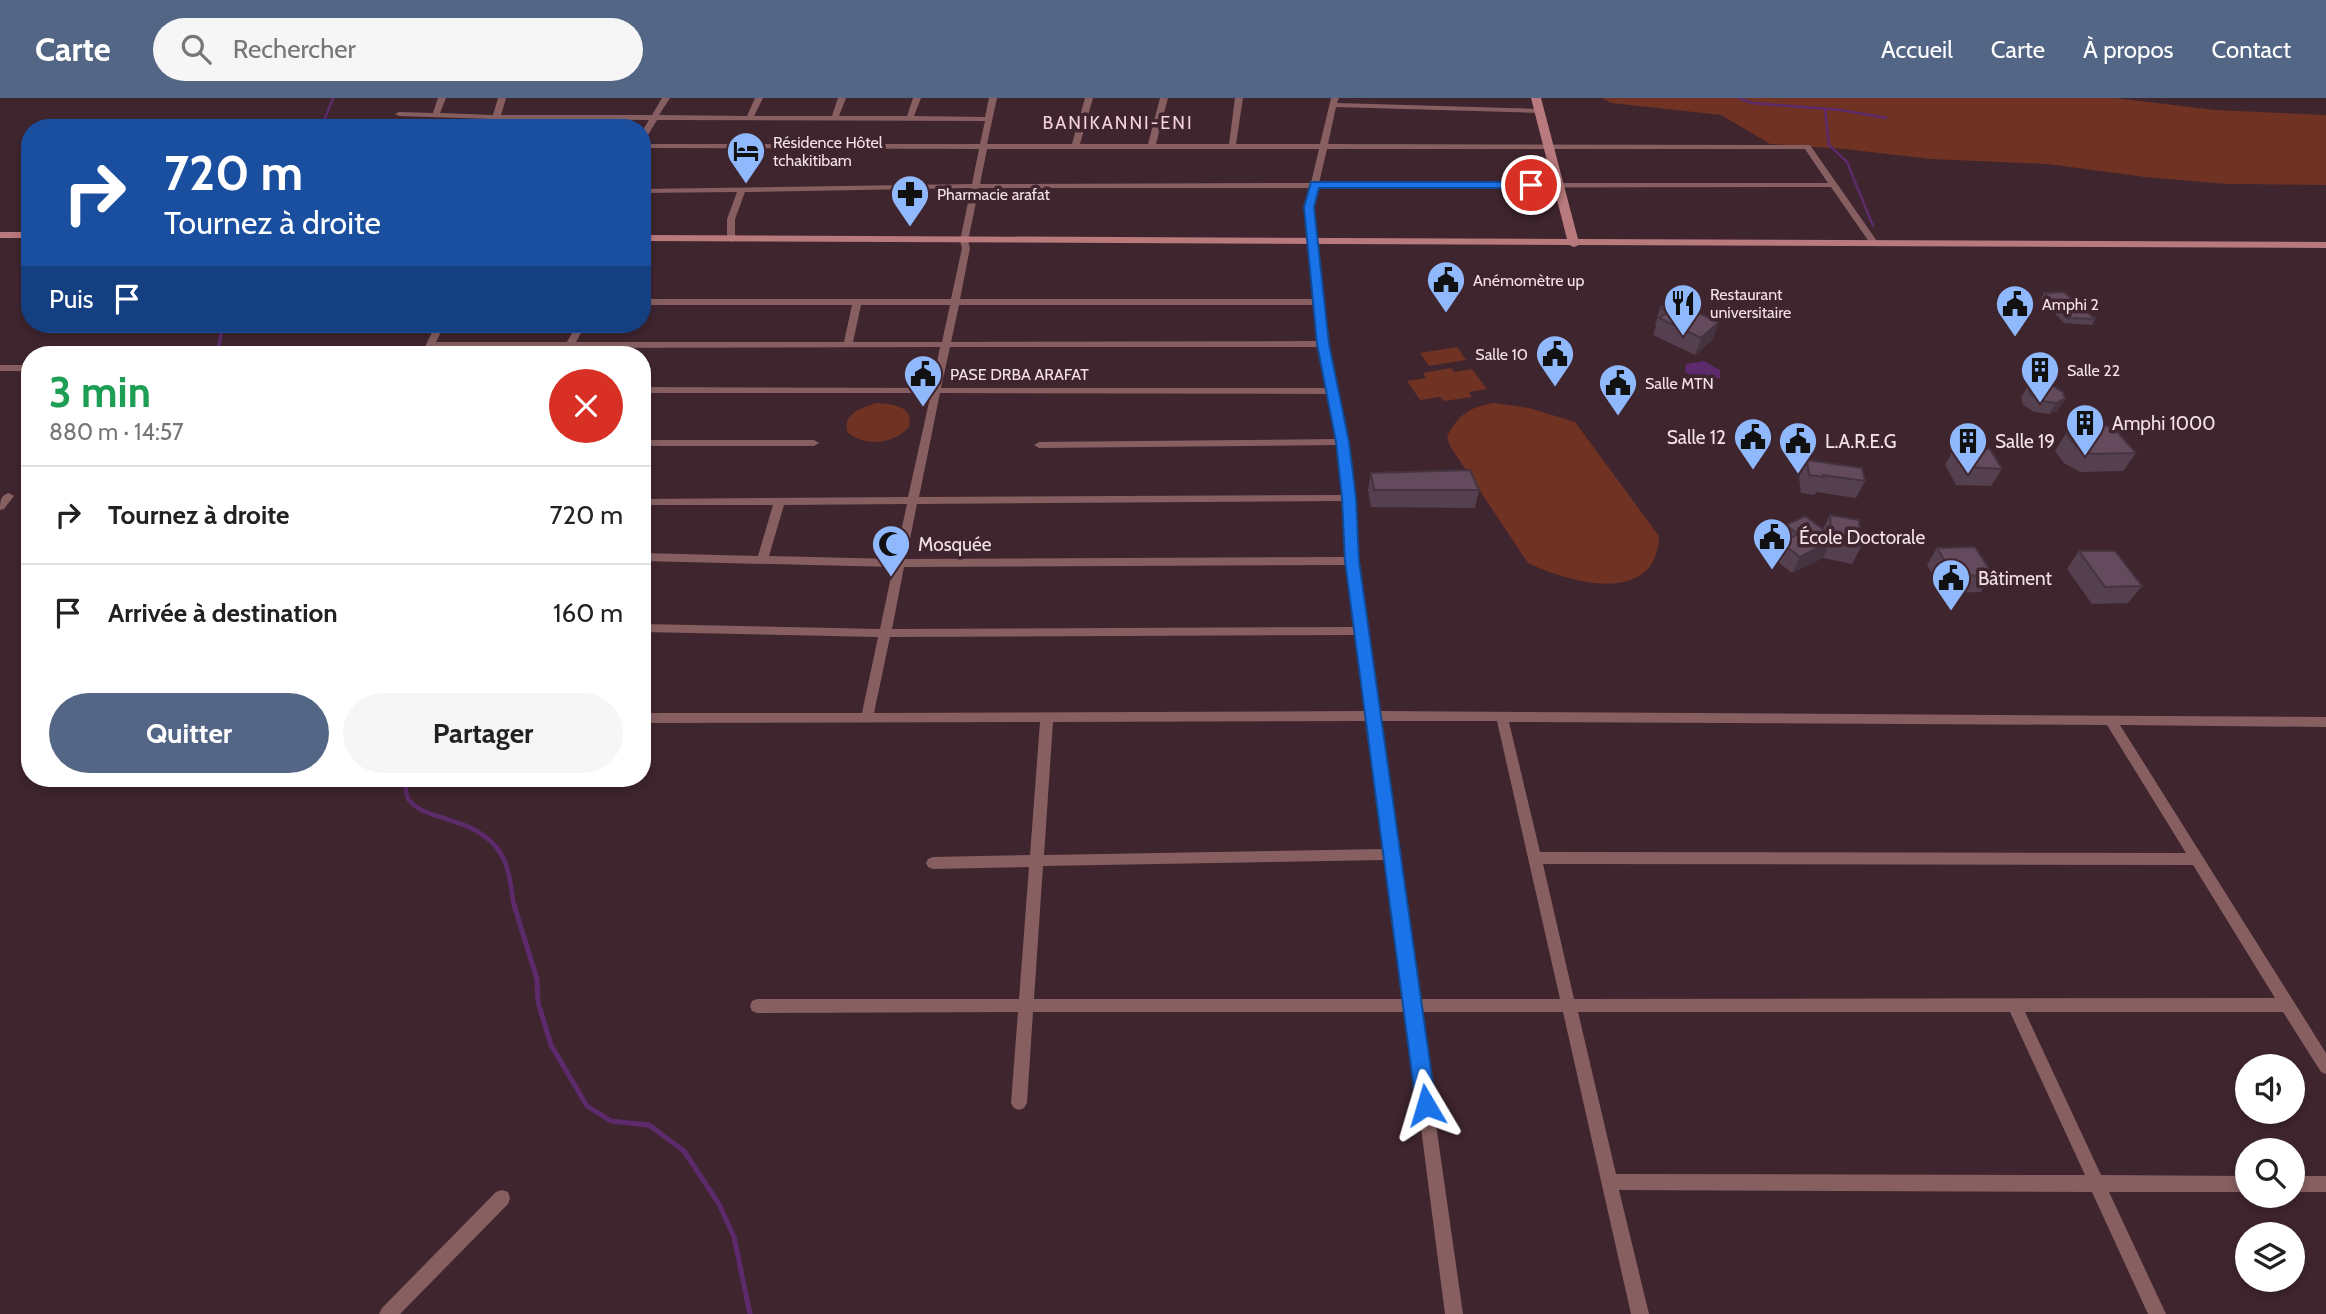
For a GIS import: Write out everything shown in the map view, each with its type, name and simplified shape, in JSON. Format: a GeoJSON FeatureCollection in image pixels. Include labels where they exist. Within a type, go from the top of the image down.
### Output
{"type":"FeatureCollection","features":[{"type":"Feature","properties":{"kind":"street"},"geometry":{"type":"LineString","coordinates":[[436,114],[442,98]]}},
{"type":"Feature","properties":{"kind":"street"},"geometry":{"type":"LineString","coordinates":[[495,117],[502,98]]}},
{"type":"Feature","properties":{"kind":"street"},"geometry":{"type":"LineString","coordinates":[[651,124],[666,98]]}},
{"type":"Feature","properties":{"kind":"street"},"geometry":{"type":"LineString","coordinates":[[750,117],[759,98]]}},
{"type":"Feature","properties":{"kind":"street"},"geometry":{"type":"LineString","coordinates":[[835,118],[842,98]]}},
{"type":"Feature","properties":{"kind":"street"},"geometry":{"type":"LineString","coordinates":[[910,118],[916,98]]}},
{"type":"Feature","properties":{"kind":"street"},"geometry":{"type":"LineString","coordinates":[[867,718],[966,247],[964,241],[993,98]]}},
{"type":"Feature","properties":{"kind":"street"},"geometry":{"type":"LineString","coordinates":[[1075,147],[1089,98]]}},
{"type":"Feature","properties":{"kind":"street"},"geometry":{"type":"LineString","coordinates":[[1151,147],[1164,98]]}},
{"type":"Feature","properties":{"kind":"street"},"geometry":{"type":"LineString","coordinates":[[1233,147],[1239,98]]}},
{"type":"Feature","properties":{"kind":"street"},"geometry":{"type":"LineString","coordinates":[[1536,98],[1574,244]]}},
{"type":"Feature","properties":{"kind":"street"},"geometry":{"type":"LineString","coordinates":[[1454,1314],[1352,561],[1349,498],[1342,442],[1323,344],[1309,207],[1334,101],[1539,111]]}},
{"type":"Feature","properties":{"kind":"street"},"geometry":{"type":"LineString","coordinates":[[399,114],[495,117],[989,119]]}},
{"type":"Feature","properties":{"kind":"street"},"geometry":{"type":"LineString","coordinates":[[651,146],[1807,147],[1875,244]]}},
{"type":"Feature","properties":{"kind":"street"},"geometry":{"type":"LineString","coordinates":[[651,191],[975,186],[1835,185]]}},
{"type":"Feature","properties":{"kind":"street"},"geometry":{"type":"LineString","coordinates":[[731,239],[732,219],[741,191]]}},
{"type":"Feature","properties":{"kind":"street"},"geometry":{"type":"LineString","coordinates":[[0,235],[21,235]]}},
{"type":"Feature","properties":{"kind":"street"},"geometry":{"type":"LineString","coordinates":[[651,238],[2326,245]]}},
{"type":"Feature","properties":{"kind":"street"},"geometry":{"type":"LineString","coordinates":[[651,302],[1319,302]]}},
{"type":"Feature","properties":{"kind":"street"},"geometry":{"type":"LineString","coordinates":[[848,344],[857,302]]}},
{"type":"Feature","properties":{"kind":"street"},"geometry":{"type":"LineString","coordinates":[[570,345],[576,333]]}},
{"type":"Feature","properties":{"kind":"street"},"geometry":{"type":"LineString","coordinates":[[542,346],[1323,344]]}},
{"type":"Feature","properties":{"kind":"street"},"geometry":{"type":"LineString","coordinates":[[0,368],[21,368]]}},
{"type":"Feature","properties":{"kind":"street"},"geometry":{"type":"LineString","coordinates":[[651,390],[1333,391]]}},
{"type":"Feature","properties":{"kind":"street"},"geometry":{"type":"LineString","coordinates":[[1039,445],[1342,442]]}},
{"type":"Feature","properties":{"kind":"street"},"geometry":{"type":"LineString","coordinates":[[651,443],[814,443]]}},
{"type":"Feature","properties":{"kind":"street"},"geometry":{"type":"LineString","coordinates":[[0,496],[9,496],[0,507]]}},
{"type":"Feature","properties":{"kind":"street"},"geometry":{"type":"LineString","coordinates":[[651,502],[1349,498]]}},
{"type":"Feature","properties":{"kind":"street"},"geometry":{"type":"LineString","coordinates":[[763,558],[779,503]]}},
{"type":"Feature","properties":{"kind":"street"},"geometry":{"type":"LineString","coordinates":[[651,557],[898,563],[1352,561]]}},
{"type":"Feature","properties":{"kind":"street"},"geometry":{"type":"LineString","coordinates":[[651,628],[883,633],[1361,631]]}},
{"type":"Feature","properties":{"kind":"street"},"geometry":{"type":"LineString","coordinates":[[651,718],[1374,716],[2326,722]]}},
{"type":"Feature","properties":{"kind":"street"},"geometry":{"type":"LineString","coordinates":[[1019,1103],[1047,717]]}},
{"type":"Feature","properties":{"kind":"street"},"geometry":{"type":"LineString","coordinates":[[1502,717],[1640,1314]]}},
{"type":"Feature","properties":{"kind":"street"},"geometry":{"type":"LineString","coordinates":[[2110,720],[2326,1067]]}},
{"type":"Feature","properties":{"kind":"street"},"geometry":{"type":"LineString","coordinates":[[933,863],[1393,854]]}},
{"type":"Feature","properties":{"kind":"street"},"geometry":{"type":"LineString","coordinates":[[1536,858],[2196,859]]}},
{"type":"Feature","properties":{"kind":"street"},"geometry":{"type":"LineString","coordinates":[[757,1006],[2288,1006]]}},
{"type":"Feature","properties":{"kind":"street"},"geometry":{"type":"LineString","coordinates":[[2015,1006],[2157,1314]]}},
{"type":"Feature","properties":{"kind":"street"},"geometry":{"type":"LineString","coordinates":[[1609,1182],[2235,1184]]}},
{"type":"Feature","properties":{"kind":"street"},"geometry":{"type":"LineString","coordinates":[[2305,1184],[2326,1184]]}},
{"type":"Feature","properties":{"kind":"street"},"geometry":{"type":"LineString","coordinates":[[388,1314],[502,1198]]}},
{"type":"Feature","properties":{"kind":"shaded area"},"geometry":{"type":"Polygon","coordinates":[[[1602,98],[2115,98],[2215,110],[2326,115],[2326,185],[2227,184],[2145,177],[2048,164],[1931,159],[1770,144],[1721,115],[1611,103],[1602,98]]]}},
{"type":"Feature","properties":{"kind":"shaded area"},"geometry":{"type":"Polygon","coordinates":[[[1457,347],[1466,360],[1429,366],[1420,353],[1457,347]]]}},
{"type":"Feature","properties":{"kind":"shaded area"},"geometry":{"type":"Polygon","coordinates":[[[1704,361],[1720,370],[1720,378],[1702,381],[1685,372],[1686,364],[1704,361]]]}},
{"type":"Feature","properties":{"kind":"shaded area"},"geometry":{"type":"Polygon","coordinates":[[[1451,368],[1454,372],[1472,369],[1487,389],[1469,392],[1472,397],[1444,401],[1440,397],[1420,400],[1407,381],[1426,378],[1423,373],[1451,368]]]}},
{"type":"Feature","properties":{"kind":"shaded area"},"geometry":{"type":"Polygon","coordinates":[[[877,403],[895,405],[905,410],[910,420],[909,427],[903,433],[880,442],[863,440],[848,433],[847,421],[850,416],[859,409],[877,403]]]}},
{"type":"Feature","properties":{"kind":"shaded area"},"geometry":{"type":"Polygon","coordinates":[[[1494,403],[1529,408],[1575,422],[1659,536],[1654,559],[1643,573],[1627,581],[1607,584],[1565,577],[1528,563],[1450,446],[1447,437],[1460,417],[1478,407],[1494,403]]]}},
{"type":"Feature","properties":{"kind":"building"},"geometry":{"type":"Polygon","coordinates":[[[2064,292],[2095,319],[2067,318],[2044,293],[2064,292]]]}},
{"type":"Feature","properties":{"kind":"building"},"geometry":{"type":"Polygon","coordinates":[[[1671,301],[1719,322],[1701,338],[1659,318],[1668,312],[1660,308],[1671,301]]]}},
{"type":"Feature","properties":{"kind":"building"},"geometry":{"type":"Polygon","coordinates":[[[2037,382],[2051,385],[2063,392],[2065,399],[2056,403],[2042,401],[2030,394],[2028,386],[2037,382]]]}},
{"type":"Feature","properties":{"kind":"building"},"geometry":{"type":"Polygon","coordinates":[[[2112,426],[2136,453],[2092,454],[2076,446],[2066,434],[2070,427],[2112,426]]]}},
{"type":"Feature","properties":{"kind":"building"},"geometry":{"type":"Polygon","coordinates":[[[1955,447],[1990,449],[2002,469],[1966,467],[1955,447]]]}},
{"type":"Feature","properties":{"kind":"building"},"geometry":{"type":"Polygon","coordinates":[[[1807,460],[1862,468],[1865,481],[1809,475],[1807,460]]]}},
{"type":"Feature","properties":{"kind":"building"},"geometry":{"type":"Polygon","coordinates":[[[1470,470],[1479,490],[1374,490],[1371,473],[1470,470]]]}},
{"type":"Feature","properties":{"kind":"building"},"geometry":{"type":"Polygon","coordinates":[[[1830,515],[1859,520],[1861,547],[1831,541],[1800,557],[1782,543],[1798,534],[1786,525],[1805,516],[1831,535],[1830,515]]]}},
{"type":"Feature","properties":{"kind":"building"},"geometry":{"type":"Polygon","coordinates":[[[1975,547],[1993,575],[1954,576],[1937,548],[1975,547]]]}},
{"type":"Feature","properties":{"kind":"building"},"geometry":{"type":"Polygon","coordinates":[[[2079,551],[2115,551],[2142,586],[2105,587],[2079,551]]]}},
{"type":"Feature","properties":{"kind":"waterway"},"geometry":{"type":"LineString","coordinates":[[324,119],[333,98]]}},
{"type":"Feature","properties":{"kind":"waterway"},"geometry":{"type":"LineString","coordinates":[[1739,98],[1752,103],[1841,110],[1886,118]]}},
{"type":"Feature","properties":{"kind":"waterway"},"geometry":{"type":"LineString","coordinates":[[1825,110],[1829,145],[1847,162],[1873,226]]}},
{"type":"Feature","properties":{"kind":"waterway"},"geometry":{"type":"LineString","coordinates":[[219,346],[221,333]]}},
{"type":"Feature","properties":{"kind":"waterway"},"geometry":{"type":"LineString","coordinates":[[406,787],[408,798],[417,807],[466,826],[491,842],[501,854],[506,866],[514,906]]}},
{"type":"Feature","properties":{"kind":"waterway"},"geometry":{"type":"LineString","coordinates":[[514,905],[537,979],[538,1002],[551,1045],[587,1106],[611,1121],[649,1125],[684,1151],[719,1204],[734,1237],[750,1314]]}},
{"type":"Feature","properties":{"kind":"place","name":"Résidence Hôtel tchakitibam"},"geometry":{"type":"Point","coordinates":[746,185]}},
{"type":"Feature","properties":{"kind":"place","name":"Pharmacie arafat"},"geometry":{"type":"Point","coordinates":[910,228]}},
{"type":"Feature","properties":{"kind":"place","name":"Anémomètre up"},"geometry":{"type":"Point","coordinates":[1446,314]}},
{"type":"Feature","properties":{"kind":"place","name":"Restaurant universitaire"},"geometry":{"type":"Point","coordinates":[1683,337]}},
{"type":"Feature","properties":{"kind":"place","name":"Amphi 2"},"geometry":{"type":"Point","coordinates":[2015,338]}},
{"type":"Feature","properties":{"kind":"place","name":"Salle 10"},"geometry":{"type":"Point","coordinates":[1555,388]}},
{"type":"Feature","properties":{"kind":"place","name":"Salle 22"},"geometry":{"type":"Point","coordinates":[2040,404]}},
{"type":"Feature","properties":{"kind":"place","name":"PASE DRBA ARAFAT"},"geometry":{"type":"Point","coordinates":[923,408]}},
{"type":"Feature","properties":{"kind":"place","name":"Salle MTN"},"geometry":{"type":"Point","coordinates":[1618,417]}},
{"type":"Feature","properties":{"kind":"place","name":"Amphi 1000"},"geometry":{"type":"Point","coordinates":[2085,457]}},
{"type":"Feature","properties":{"kind":"place","name":"Salle 12"},"geometry":{"type":"Point","coordinates":[1753,471]}},
{"type":"Feature","properties":{"kind":"place","name":"L.A.R.E.G"},"geometry":{"type":"Point","coordinates":[1798,475]}},
{"type":"Feature","properties":{"kind":"place","name":"Salle 19"},"geometry":{"type":"Point","coordinates":[1968,475]}},
{"type":"Feature","properties":{"kind":"place","name":"École Doctorale"},"geometry":{"type":"Point","coordinates":[1772,571]}},
{"type":"Feature","properties":{"kind":"place","name":"Mosquée"},"geometry":{"type":"Point","coordinates":[891,578]}},
{"type":"Feature","properties":{"kind":"place","name":"Bâtiment"},"geometry":{"type":"Point","coordinates":[1951,612]}},
{"type":"Feature","properties":{"kind":"district","name":"BANIKANNI-ENI"},"geometry":{"type":"Point","coordinates":[1118,123]}},
{"type":"Feature","properties":{"kind":"route"},"geometry":{"type":"LineString","coordinates":[[1426,1105],[1352,561],[1349,498],[1342,442],[1323,344],[1309,207],[1315,185],[1531,185]]}}]}
